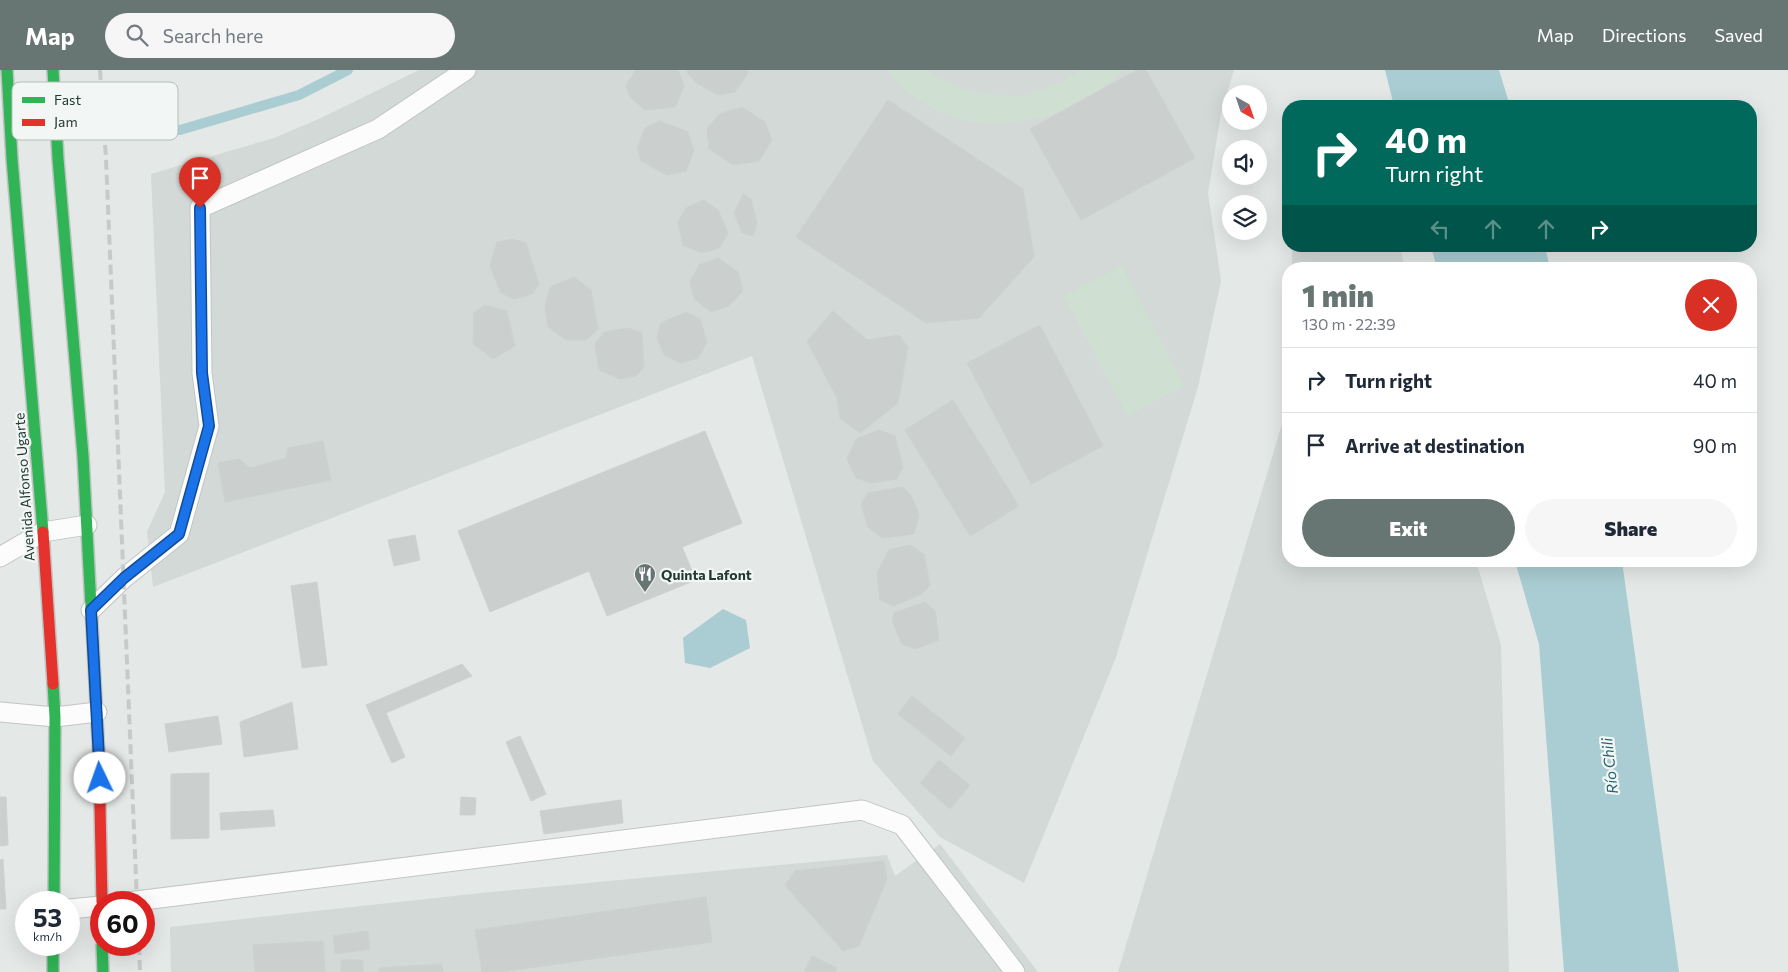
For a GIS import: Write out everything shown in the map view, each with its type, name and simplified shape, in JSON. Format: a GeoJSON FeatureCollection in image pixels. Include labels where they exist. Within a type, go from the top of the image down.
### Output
{"type":"FeatureCollection","features":[{"type":"Feature","properties":{"kind":"main road","name":"Avenida Alfonso Ugarte"},"geometry":{"type":"LineString","coordinates":[[7,70],[12,159],[43,532],[55,717],[54,891]]}},
{"type":"Feature","properties":{"kind":"main road"},"geometry":{"type":"LineString","coordinates":[[57,140],[83,456],[101,795],[102,891]]}},
{"type":"Feature","properties":{"kind":"main road"},"geometry":{"type":"LineString","coordinates":[[53,956],[53,972]]}},
{"type":"Feature","properties":{"kind":"main road"},"geometry":{"type":"LineString","coordinates":[[102,956],[103,972]]}},
{"type":"Feature","properties":{"kind":"lane"},"geometry":{"type":"LineString","coordinates":[[91,610],[124,578],[179,534],[209,426],[202,373],[200,208],[378,128],[466,70]]}},
{"type":"Feature","properties":{"kind":"lane"},"geometry":{"type":"LineString","coordinates":[[0,557],[43,532],[87,525]]}},
{"type":"Feature","properties":{"kind":"lane"},"geometry":{"type":"LineString","coordinates":[[0,712],[55,717],[97,712]]}},
{"type":"Feature","properties":{"kind":"lane"},"geometry":{"type":"LineString","coordinates":[[155,899],[862,810],[902,825],[1015,972]]}},
{"type":"Feature","properties":{"kind":"shaded area"},"geometry":{"type":"Polygon","coordinates":[[[419,70],[1234,70],[1229,85],[1222,85],[1222,110],[1208,193],[1221,281],[1198,387],[1115,660],[1024,883],[940,837],[873,761],[752,356],[153,587],[147,532],[165,492],[151,174],[274,138],[321,118],[419,70]]]}},
{"type":"Feature","properties":{"kind":"shaded area"},"geometry":{"type":"Polygon","coordinates":[[[1292,252],[1401,252],[1403,262],[1292,262],[1292,252]]]}},
{"type":"Feature","properties":{"kind":"shaded area"},"geometry":{"type":"Polygon","coordinates":[[[1282,424],[1282,567],[1478,567],[1501,645],[1509,972],[1118,972],[1282,424]]]}},
{"type":"Feature","properties":{"kind":"shaded area"},"geometry":{"type":"Polygon","coordinates":[[[940,844],[1038,972],[171,972],[170,927],[481,893],[887,855],[895,876],[940,844]]]}},
{"type":"Feature","properties":{"kind":"green space"},"geometry":{"type":"Polygon","coordinates":[[[887,70],[927,70],[940,79],[965,90],[992,95],[1024,96],[1061,83],[1081,70],[1123,70],[1114,79],[1097,90],[1050,115],[1006,123],[987,123],[949,116],[932,108],[916,98],[887,70]]]}},
{"type":"Feature","properties":{"kind":"green space"},"geometry":{"type":"Polygon","coordinates":[[[1122,266],[1184,386],[1127,416],[1064,296],[1122,266]]]}},
{"type":"Feature","properties":{"kind":"water"},"geometry":{"type":"Polygon","coordinates":[[[1385,70],[1499,70],[1508,100],[1392,100],[1385,70]]]}},
{"type":"Feature","properties":{"kind":"water"},"geometry":{"type":"Polygon","coordinates":[[[1433,252],[1546,252],[1548,262],[1435,262],[1433,252]]]}},
{"type":"Feature","properties":{"kind":"water","name":"Río Chili"},"geometry":{"type":"Polygon","coordinates":[[[1517,567],[1623,567],[1679,972],[1564,972],[1539,644],[1517,567]]]}},
{"type":"Feature","properties":{"kind":"water"},"geometry":{"type":"Polygon","coordinates":[[[723,609],[746,620],[750,648],[710,668],[685,663],[683,638],[723,609]]]}},
{"type":"Feature","properties":{"kind":"building"},"geometry":{"type":"Polygon","coordinates":[[[636,70],[678,70],[684,86],[675,107],[645,110],[630,97],[626,86],[636,70]]]}},
{"type":"Feature","properties":{"kind":"building"},"geometry":{"type":"Polygon","coordinates":[[[688,70],[747,70],[748,73],[735,92],[718,95],[695,82],[687,72],[688,70]]]}},
{"type":"Feature","properties":{"kind":"building"},"geometry":{"type":"Polygon","coordinates":[[[1137,70],[1146,70],[1195,158],[1081,220],[1030,129],[1137,70]]]}},
{"type":"Feature","properties":{"kind":"building"},"geometry":{"type":"Polygon","coordinates":[[[888,100],[1023,189],[1034,257],[979,318],[926,323],[796,237],[888,100]]]}},
{"type":"Feature","properties":{"kind":"building"},"geometry":{"type":"Polygon","coordinates":[[[742,107],[765,122],[772,140],[759,161],[733,165],[709,149],[707,129],[719,114],[742,107]]]}},
{"type":"Feature","properties":{"kind":"building"},"geometry":{"type":"Polygon","coordinates":[[[660,121],[688,132],[694,151],[686,171],[667,175],[641,161],[637,148],[645,128],[660,121]]]}},
{"type":"Feature","properties":{"kind":"building"},"geometry":{"type":"Polygon","coordinates":[[[743,194],[751,199],[757,223],[753,236],[742,233],[734,213],[743,194]]]}},
{"type":"Feature","properties":{"kind":"building"},"geometry":{"type":"Polygon","coordinates":[[[703,200],[718,210],[728,233],[719,248],[702,253],[683,245],[678,222],[686,208],[703,200]]]}},
{"type":"Feature","properties":{"kind":"building"},"geometry":{"type":"Polygon","coordinates":[[[513,239],[526,243],[539,284],[532,294],[514,299],[501,293],[490,266],[497,242],[513,239]]]}},
{"type":"Feature","properties":{"kind":"building"},"geometry":{"type":"Polygon","coordinates":[[[718,258],[738,272],[743,291],[729,306],[711,312],[694,299],[690,282],[699,265],[718,258]]]}},
{"type":"Feature","properties":{"kind":"building"},"geometry":{"type":"Polygon","coordinates":[[[574,277],[591,290],[598,329],[586,340],[566,340],[548,327],[545,306],[550,287],[574,277]]]}},
{"type":"Feature","properties":{"kind":"building"},"geometry":{"type":"Polygon","coordinates":[[[485,305],[507,311],[515,346],[493,359],[473,344],[474,313],[485,305]]]}},
{"type":"Feature","properties":{"kind":"building"},"geometry":{"type":"Polygon","coordinates":[[[833,311],[867,340],[899,335],[908,347],[898,403],[860,433],[840,418],[837,398],[807,341],[833,311]]]}},
{"type":"Feature","properties":{"kind":"building"},"geometry":{"type":"Polygon","coordinates":[[[686,312],[700,319],[707,342],[698,358],[681,363],[664,355],[657,337],[661,323],[686,312]]]}},
{"type":"Feature","properties":{"kind":"building"},"geometry":{"type":"Polygon","coordinates":[[[1040,325],[1103,446],[1031,484],[967,363],[1040,325]]]}},
{"type":"Feature","properties":{"kind":"building"},"geometry":{"type":"Polygon","coordinates":[[[628,328],[642,333],[644,367],[636,376],[620,379],[599,370],[595,344],[604,332],[628,328]]]}},
{"type":"Feature","properties":{"kind":"building"},"geometry":{"type":"Polygon","coordinates":[[[953,400],[1019,506],[970,536],[905,430],[953,400]]]}},
{"type":"Feature","properties":{"kind":"building"},"geometry":{"type":"Polygon","coordinates":[[[879,430],[895,436],[903,467],[897,479],[871,483],[856,478],[847,459],[856,439],[879,430]]]}},
{"type":"Feature","properties":{"kind":"building"},"geometry":{"type":"Polygon","coordinates":[[[705,431],[742,523],[682,547],[696,580],[607,616],[589,571],[490,612],[458,531],[705,431]]]}},
{"type":"Feature","properties":{"kind":"building"},"geometry":{"type":"Polygon","coordinates":[[[323,441],[331,480],[225,502],[218,463],[239,459],[250,468],[286,458],[288,448],[323,441]]]}},
{"type":"Feature","properties":{"kind":"building"},"geometry":{"type":"Polygon","coordinates":[[[903,487],[912,497],[919,515],[914,534],[882,538],[868,527],[861,504],[868,493],[903,487]]]}},
{"type":"Feature","properties":{"kind":"building"},"geometry":{"type":"Polygon","coordinates":[[[415,535],[420,560],[394,566],[388,540],[415,535]]]}},
{"type":"Feature","properties":{"kind":"building"},"geometry":{"type":"Polygon","coordinates":[[[910,545],[924,554],[930,585],[922,594],[893,606],[880,600],[877,573],[889,550],[910,545]]]}},
{"type":"Feature","properties":{"kind":"building"},"geometry":{"type":"Polygon","coordinates":[[[317,582],[327,665],[302,668],[291,586],[317,582]]]}},
{"type":"Feature","properties":{"kind":"building"},"geometry":{"type":"Polygon","coordinates":[[[925,602],[935,611],[939,640],[915,649],[902,644],[892,621],[894,613],[925,602]]]}},
{"type":"Feature","properties":{"kind":"building"},"geometry":{"type":"Polygon","coordinates":[[[462,664],[472,676],[386,713],[405,757],[392,763],[366,705],[462,664]]]}},
{"type":"Feature","properties":{"kind":"building"},"geometry":{"type":"Polygon","coordinates":[[[912,696],[965,738],[951,756],[898,714],[912,696]]]}},
{"type":"Feature","properties":{"kind":"building"},"geometry":{"type":"Polygon","coordinates":[[[292,702],[298,749],[244,757],[240,722],[292,702]]]}},
{"type":"Feature","properties":{"kind":"building"},"geometry":{"type":"Polygon","coordinates":[[[218,716],[222,744],[169,752],[165,724],[218,716]]]}},
{"type":"Feature","properties":{"kind":"building"},"geometry":{"type":"Polygon","coordinates":[[[520,736],[546,794],[531,801],[506,742],[520,736]]]}},
{"type":"Feature","properties":{"kind":"building"},"geometry":{"type":"Polygon","coordinates":[[[939,760],[970,785],[950,809],[920,783],[939,760]]]}},
{"type":"Feature","properties":{"kind":"building"},"geometry":{"type":"Polygon","coordinates":[[[209,773],[209,838],[171,839],[171,774],[209,773]]]}},
{"type":"Feature","properties":{"kind":"building"},"geometry":{"type":"Polygon","coordinates":[[[0,797],[6,797],[8,845],[0,846],[0,797]]]}},
{"type":"Feature","properties":{"kind":"building"},"geometry":{"type":"Polygon","coordinates":[[[461,797],[476,798],[475,815],[460,815],[461,797]]]}},
{"type":"Feature","properties":{"kind":"building"},"geometry":{"type":"Polygon","coordinates":[[[621,800],[623,823],[544,834],[540,811],[621,800]]]}},
{"type":"Feature","properties":{"kind":"building"},"geometry":{"type":"Polygon","coordinates":[[[273,810],[275,826],[221,830],[220,813],[273,810]]]}},
{"type":"Feature","properties":{"kind":"building"},"geometry":{"type":"Polygon","coordinates":[[[3,859],[6,909],[0,909],[0,860],[3,859]]]}},
{"type":"Feature","properties":{"kind":"building"},"geometry":{"type":"Polygon","coordinates":[[[884,861],[887,879],[859,946],[843,951],[785,885],[795,871],[884,861]]]}},
{"type":"Feature","properties":{"kind":"building"},"geometry":{"type":"Polygon","coordinates":[[[706,897],[712,942],[501,972],[482,972],[475,930],[706,897]]]}},
{"type":"Feature","properties":{"kind":"building"},"geometry":{"type":"Polygon","coordinates":[[[368,931],[370,949],[335,954],[333,936],[368,931]]]}},
{"type":"Feature","properties":{"kind":"building"},"geometry":{"type":"Polygon","coordinates":[[[323,941],[325,972],[255,972],[253,945],[323,941]]]}},
{"type":"Feature","properties":{"kind":"building"},"geometry":{"type":"Polygon","coordinates":[[[812,956],[837,968],[835,972],[804,972],[812,956]]]}},
{"type":"Feature","properties":{"kind":"building"},"geometry":{"type":"Polygon","coordinates":[[[341,960],[363,960],[363,972],[341,972],[341,960]]]}},
{"type":"Feature","properties":{"kind":"building"},"geometry":{"type":"Polygon","coordinates":[[[442,964],[443,972],[379,972],[379,968],[442,964]]]}},
{"type":"Feature","properties":{"kind":"waterway"},"geometry":{"type":"LineString","coordinates":[[178,130],[299,95],[348,70]]}},
{"type":"Feature","properties":{"kind":"railway"},"geometry":{"type":"LineString","coordinates":[[100,70],[101,82]]}},
{"type":"Feature","properties":{"kind":"railway"},"geometry":{"type":"LineString","coordinates":[[105,140],[137,891]]}},
{"type":"Feature","properties":{"kind":"railway"},"geometry":{"type":"LineString","coordinates":[[139,956],[140,972]]}},
{"type":"Feature","properties":{"kind":"traffic: fast"},"geometry":{"type":"LineString","coordinates":[[7,70],[12,159],[43,532]]}},
{"type":"Feature","properties":{"kind":"traffic: fast"},"geometry":{"type":"LineString","coordinates":[[53,70],[54,82]]}},
{"type":"Feature","properties":{"kind":"traffic: fast"},"geometry":{"type":"LineString","coordinates":[[57,140],[83,456],[99,758]]}},
{"type":"Feature","properties":{"kind":"traffic: fast"},"geometry":{"type":"LineString","coordinates":[[53,684],[55,717],[54,891]]}},
{"type":"Feature","properties":{"kind":"traffic: fast"},"geometry":{"type":"LineString","coordinates":[[53,956],[53,972]]}},
{"type":"Feature","properties":{"kind":"traffic: fast"},"geometry":{"type":"LineString","coordinates":[[102,956],[103,972]]}},
{"type":"Feature","properties":{"kind":"traffic: jam"},"geometry":{"type":"LineString","coordinates":[[43,532],[53,684]]}},
{"type":"Feature","properties":{"kind":"traffic: jam"},"geometry":{"type":"LineString","coordinates":[[99,758],[102,891]]}},
{"type":"Feature","properties":{"kind":"place","name":"Quinta Lafont"},"geometry":{"type":"Point","coordinates":[645,593]}},
{"type":"Feature","properties":{"kind":"route"},"geometry":{"type":"LineString","coordinates":[[100,778],[91,610],[124,578],[179,534],[209,426],[202,373],[200,208]]}}]}
